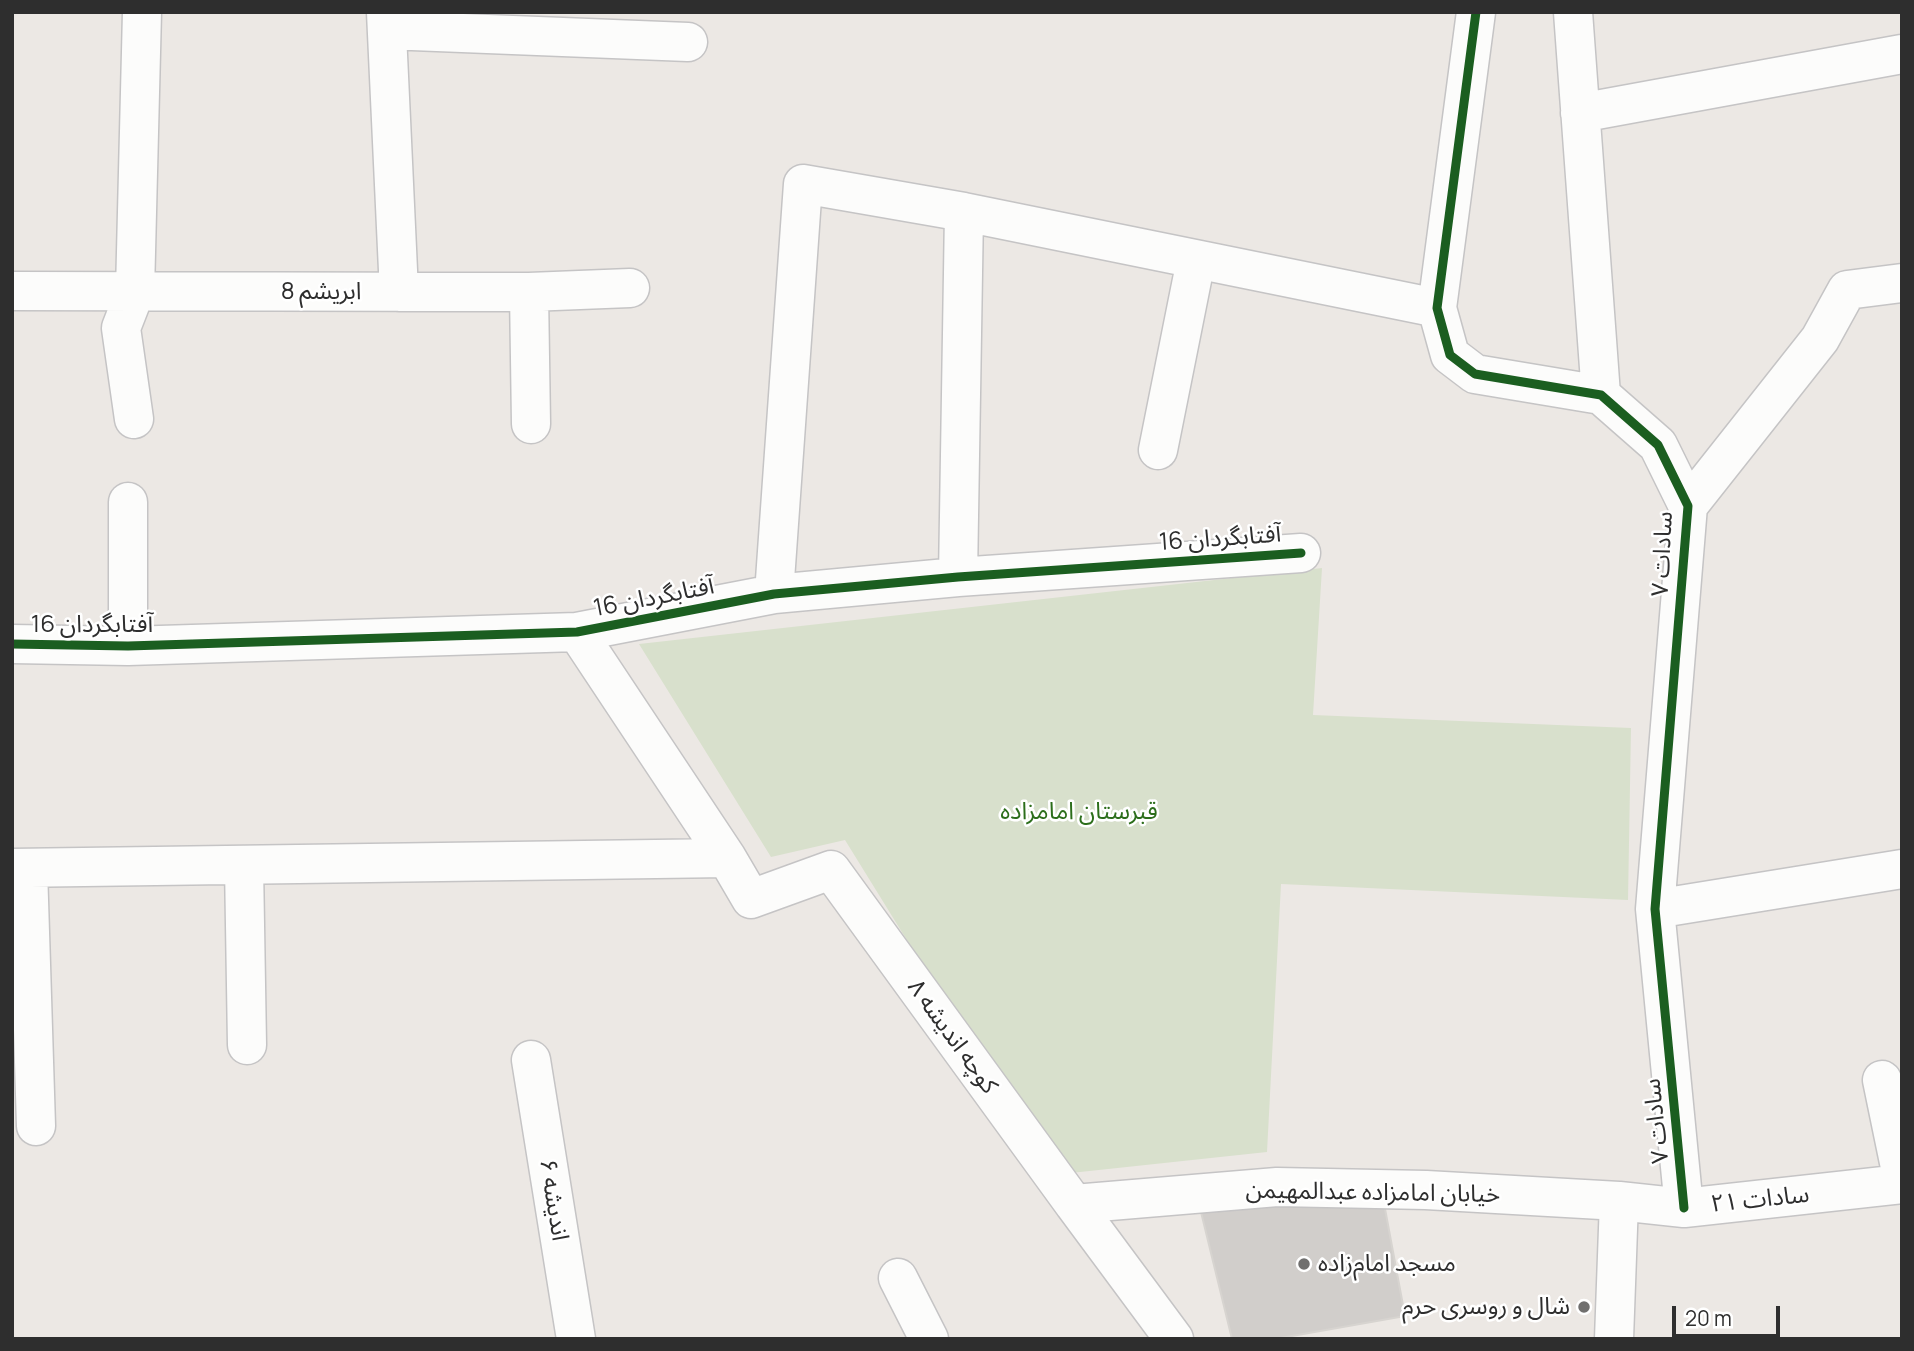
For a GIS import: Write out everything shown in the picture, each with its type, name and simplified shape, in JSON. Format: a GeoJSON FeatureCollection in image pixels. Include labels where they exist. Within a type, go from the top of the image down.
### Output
{"type":"FeatureCollection","features":[{"type":"Feature","properties":{"kind":"street"},"geometry":{"type":"LineString","coordinates":[[134,419],[121,328],[135,292],[142,12]]}},
{"type":"Feature","properties":{"kind":"street"},"geometry":{"type":"LineString","coordinates":[[1476,12],[1437,309],[1450,355],[1475,374],[1601,395],[1573,12]]}},
{"type":"Feature","properties":{"kind":"street"},"geometry":{"type":"LineString","coordinates":[[399,292],[386,21],[537,24],[688,42]]}},
{"type":"Feature","properties":{"kind":"street"},"geometry":{"type":"LineString","coordinates":[[1580,113],[1902,54]]}},
{"type":"Feature","properties":{"kind":"street"},"geometry":{"type":"LineString","coordinates":[[774,594],[803,184],[964,212],[1437,309]]}},
{"type":"Feature","properties":{"kind":"street"},"geometry":{"type":"LineString","coordinates":[[958,577],[964,212]]}},
{"type":"Feature","properties":{"kind":"street"},"geometry":{"type":"LineString","coordinates":[[1158,450],[1196,260]]}},
{"type":"Feature","properties":{"kind":"street"},"geometry":{"type":"LineString","coordinates":[[1688,506],[1820,339],[1847,290],[1902,283]]}},
{"type":"Feature","properties":{"kind":"street","name":"ابریشم 8"},"geometry":{"type":"LineString","coordinates":[[12,291],[529,292],[630,288]]}},
{"type":"Feature","properties":{"kind":"street"},"geometry":{"type":"LineString","coordinates":[[529,292],[531,424]]}},
{"type":"Feature","properties":{"kind":"street","name":"سادات ۷"},"geometry":{"type":"LineString","coordinates":[[1601,395],[1658,445],[1688,506],[1655,909],[1684,1208]]}},
{"type":"Feature","properties":{"kind":"street"},"geometry":{"type":"LineString","coordinates":[[128,502],[128,646]]}},
{"type":"Feature","properties":{"kind":"street","name":"آفتابگردان 16"},"geometry":{"type":"LineString","coordinates":[[12,644],[128,646],[577,632],[774,594],[958,577],[1301,553]]}},
{"type":"Feature","properties":{"kind":"street"},"geometry":{"type":"LineString","coordinates":[[577,632],[727,858]]}},
{"type":"Feature","properties":{"kind":"street"},"geometry":{"type":"LineString","coordinates":[[36,1126],[20,868],[727,858]]}},
{"type":"Feature","properties":{"kind":"street","name":"کوچه اندیشه ۸"},"geometry":{"type":"LineString","coordinates":[[727,858],[751,899],[831,870],[1074,1204]]}},
{"type":"Feature","properties":{"kind":"street"},"geometry":{"type":"LineString","coordinates":[[244,865],[247,1045]]}},
{"type":"Feature","properties":{"kind":"street"},"geometry":{"type":"LineString","coordinates":[[1655,909],[1902,869]]}},
{"type":"Feature","properties":{"kind":"street","name":"اندیشه ۶"},"geometry":{"type":"LineString","coordinates":[[531,1060],[576,1339]]}},
{"type":"Feature","properties":{"kind":"street"},"geometry":{"type":"LineString","coordinates":[[1882,1080],[1902,1177]]}},
{"type":"Feature","properties":{"kind":"street","name":"سادات ۲۱"},"geometry":{"type":"LineString","coordinates":[[1619,1202],[1684,1208],[1902,1184]]}},
{"type":"Feature","properties":{"kind":"street","name":"خیابان امامزاده عبدالمهیمن"},"geometry":{"type":"LineString","coordinates":[[1074,1204],[1277,1187],[1426,1190],[1619,1202]]}},
{"type":"Feature","properties":{"kind":"street"},"geometry":{"type":"LineString","coordinates":[[1614,1339],[1619,1202]]}},
{"type":"Feature","properties":{"kind":"street"},"geometry":{"type":"LineString","coordinates":[[1074,1204],[1174,1339]]}},
{"type":"Feature","properties":{"kind":"street"},"geometry":{"type":"LineString","coordinates":[[898,1278],[929,1339]]}},
{"type":"Feature","properties":{"kind":"green space","name":"قبرستان امامزاده"},"geometry":{"type":"Polygon","coordinates":[[[1322,568],[1313,715],[1631,728],[1628,900],[1281,884],[1267,1152],[1052,1175],[845,840],[771,857],[639,644],[1322,568]]]}},
{"type":"Feature","properties":{"kind":"building","name":"مسجد امام‌زاده"},"geometry":{"type":"Polygon","coordinates":[[[1383,1198],[1405,1316],[1275,1339],[1232,1339],[1201,1212],[1383,1198]]]}},
{"type":"Feature","properties":{"kind":"cycle path"},"geometry":{"type":"LineString","coordinates":[[1476,12],[1437,308],[1450,355],[1475,374],[1601,395],[1658,445],[1688,506],[1655,909],[1684,1208]]}},
{"type":"Feature","properties":{"kind":"cycle path"},"geometry":{"type":"LineString","coordinates":[[12,644],[128,646],[577,632],[774,594],[958,577],[1301,553]]}},
{"type":"Feature","properties":{"kind":"place","name":"مسجد امام‌زاده"},"geometry":{"type":"Point","coordinates":[1304,1264]}},
{"type":"Feature","properties":{"kind":"place","name":"شال و روسری حرم"},"geometry":{"type":"Point","coordinates":[1584,1307]}}]}
